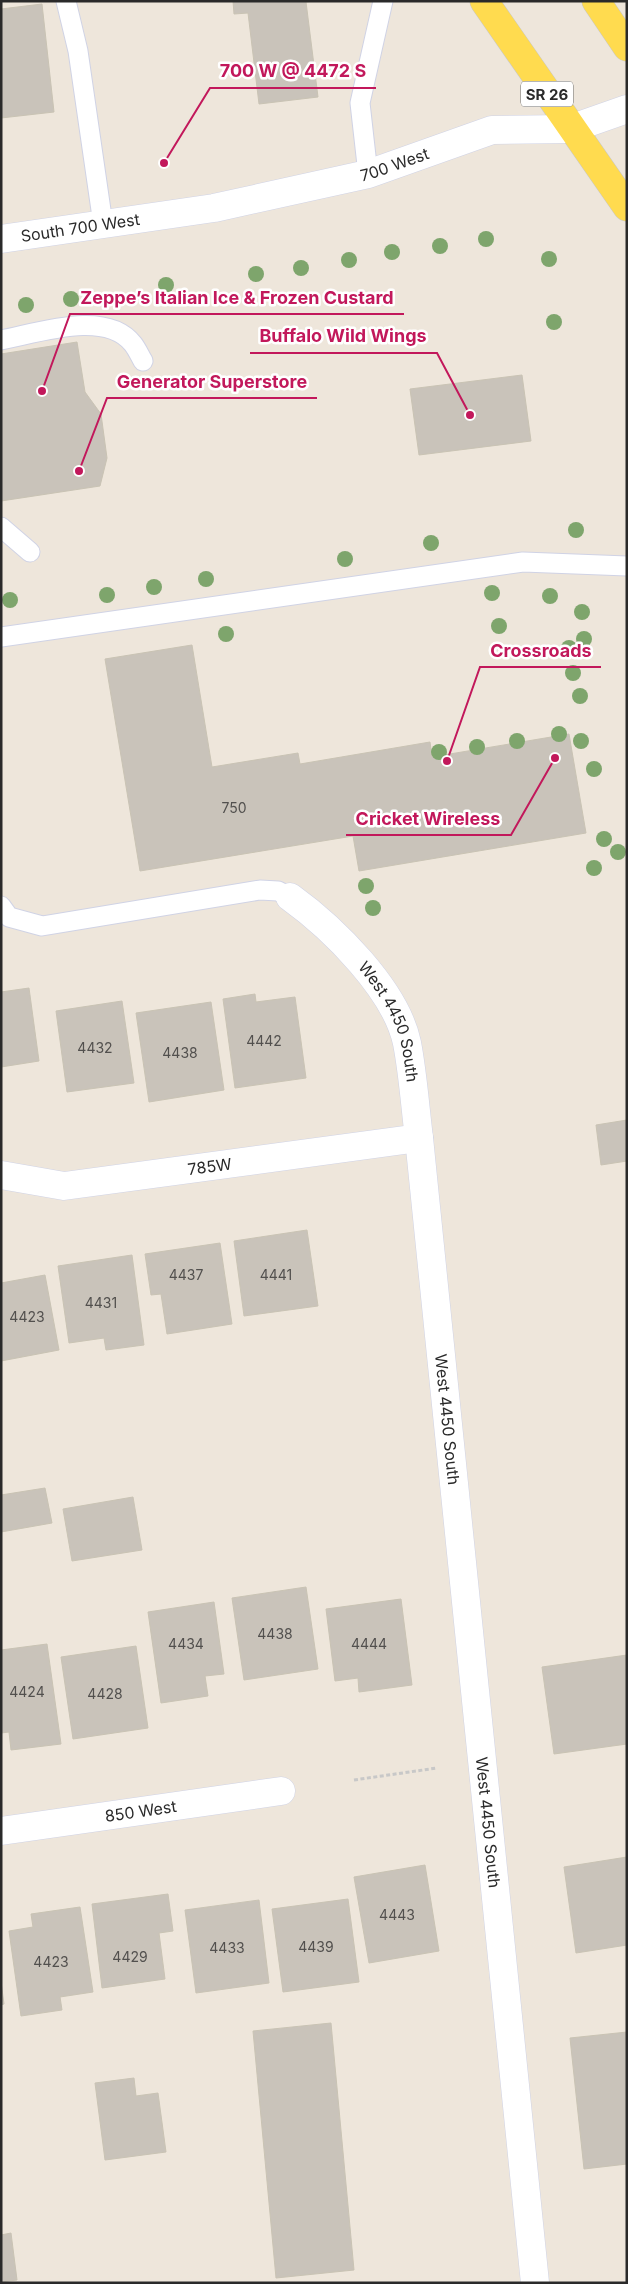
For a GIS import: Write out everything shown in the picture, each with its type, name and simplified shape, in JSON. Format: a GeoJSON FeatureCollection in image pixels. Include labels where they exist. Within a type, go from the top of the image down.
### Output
{"type":"FeatureCollection","features":[{"type":"Feature","properties":{"kind":"main road","name":"SR 26"},"geometry":{"type":"LineString","coordinates":[[484,1],[570,129],[627,207]]}},
{"type":"Feature","properties":{"kind":"main road"},"geometry":{"type":"LineString","coordinates":[[596,1],[627,47]]}},
{"type":"Feature","properties":{"kind":"street","name":"700 West"},"geometry":{"type":"LineString","coordinates":[[159,216],[214,208],[368,174],[492,130],[570,129],[627,109]]}},
{"type":"Feature","properties":{"kind":"street","name":"South 700 West"},"geometry":{"type":"LineString","coordinates":[[1,239],[159,216]]}},
{"type":"Feature","properties":{"kind":"street","name":"West 4450 South"},"geometry":{"type":"LineString","coordinates":[[290,897],[331,930],[393,1006],[406,1042],[419,1138],[535,2283]]}},
{"type":"Feature","properties":{"kind":"street","name":"785W"},"geometry":{"type":"LineString","coordinates":[[1,1175],[64,1186],[419,1138]]}},
{"type":"Feature","properties":{"kind":"street","name":"850 West"},"geometry":{"type":"LineString","coordinates":[[1,1831],[281,1791]]}},
{"type":"Feature","properties":{"kind":"lane"},"geometry":{"type":"LineString","coordinates":[[66,1],[78,51],[103,224]]}},
{"type":"Feature","properties":{"kind":"lane"},"geometry":{"type":"LineString","coordinates":[[368,174],[360,103],[383,1]]}},
{"type":"Feature","properties":{"kind":"lane"},"geometry":{"type":"LineString","coordinates":[[1,340],[77,326],[97,325],[113,330],[133,344],[142,361]]}},
{"type":"Feature","properties":{"kind":"lane"},"geometry":{"type":"LineString","coordinates":[[1,527],[30,552]]}},
{"type":"Feature","properties":{"kind":"lane"},"geometry":{"type":"LineString","coordinates":[[1,637],[523,562],[627,566]]}},
{"type":"Feature","properties":{"kind":"lane","name":"West 4450 South"},"geometry":{"type":"LineString","coordinates":[[1,906],[9,917],[42,926],[260,890],[278,891],[290,897]]}},
{"type":"Feature","properties":{"kind":"path"},"geometry":{"type":"LineString","coordinates":[[354,1780],[436,1768]]}},
{"type":"Feature","properties":{"kind":"building"},"geometry":{"type":"Polygon","coordinates":[[[233,1],[315,1],[306,2],[318,97],[259,104],[248,13],[234,14],[233,1]]]}},
{"type":"Feature","properties":{"kind":"building"},"geometry":{"type":"Polygon","coordinates":[[[42,4],[54,112],[1,118],[1,9],[42,4]]]}},
{"type":"Feature","properties":{"kind":"building"},"geometry":{"type":"Polygon","coordinates":[[[77,342],[85,392],[101,414],[107,458],[100,486],[1,501],[1,354],[77,342]]]}},
{"type":"Feature","properties":{"kind":"building"},"geometry":{"type":"Polygon","coordinates":[[[522,375],[531,441],[419,455],[410,389],[522,375]]]}},
{"type":"Feature","properties":{"kind":"building"},"geometry":{"type":"Polygon","coordinates":[[[192,645],[212,767],[298,753],[300,764],[430,742],[432,757],[569,734],[586,833],[359,871],[353,836],[140,871],[105,659],[192,645]]]}},
{"type":"Feature","properties":{"kind":"building"},"geometry":{"type":"Polygon","coordinates":[[[29,988],[39,1061],[1,1067],[1,992],[29,988]]]}},
{"type":"Feature","properties":{"kind":"building"},"geometry":{"type":"Polygon","coordinates":[[[255,994],[256,1002],[295,997],[306,1078],[235,1088],[223,999],[255,994]]]}},
{"type":"Feature","properties":{"kind":"building"},"geometry":{"type":"Polygon","coordinates":[[[122,1001],[134,1083],[67,1092],[56,1011],[122,1001]]]}},
{"type":"Feature","properties":{"kind":"building"},"geometry":{"type":"Polygon","coordinates":[[[211,1002],[224,1090],[149,1102],[136,1013],[211,1002]]]}},
{"type":"Feature","properties":{"kind":"building"},"geometry":{"type":"Polygon","coordinates":[[[627,1120],[627,1161],[601,1165],[596,1125],[627,1120]]]}},
{"type":"Feature","properties":{"kind":"building"},"geometry":{"type":"Polygon","coordinates":[[[307,1230],[318,1306],[244,1316],[234,1241],[307,1230]]]}},
{"type":"Feature","properties":{"kind":"building"},"geometry":{"type":"Polygon","coordinates":[[[220,1243],[232,1324],[167,1334],[161,1294],[151,1295],[145,1254],[220,1243]]]}},
{"type":"Feature","properties":{"kind":"building"},"geometry":{"type":"Polygon","coordinates":[[[132,1255],[144,1345],[106,1350],[104,1338],[69,1343],[58,1266],[132,1255]]]}},
{"type":"Feature","properties":{"kind":"building"},"geometry":{"type":"Polygon","coordinates":[[[45,1275],[59,1350],[1,1361],[1,1283],[45,1275]]]}},
{"type":"Feature","properties":{"kind":"building"},"geometry":{"type":"Polygon","coordinates":[[[45,1488],[52,1523],[1,1532],[1,1495],[45,1488]]]}},
{"type":"Feature","properties":{"kind":"building"},"geometry":{"type":"Polygon","coordinates":[[[133,1497],[142,1550],[72,1561],[63,1509],[133,1497]]]}},
{"type":"Feature","properties":{"kind":"building"},"geometry":{"type":"Polygon","coordinates":[[[306,1587],[318,1669],[244,1680],[232,1598],[306,1587]]]}},
{"type":"Feature","properties":{"kind":"building"},"geometry":{"type":"Polygon","coordinates":[[[401,1599],[412,1685],[359,1692],[358,1678],[335,1681],[326,1609],[401,1599]]]}},
{"type":"Feature","properties":{"kind":"building"},"geometry":{"type":"Polygon","coordinates":[[[214,1602],[224,1674],[205,1676],[208,1696],[161,1703],[148,1612],[214,1602]]]}},
{"type":"Feature","properties":{"kind":"building"},"geometry":{"type":"Polygon","coordinates":[[[47,1644],[61,1744],[11,1750],[9,1732],[1,1733],[1,1650],[47,1644]]]}},
{"type":"Feature","properties":{"kind":"building"},"geometry":{"type":"Polygon","coordinates":[[[136,1646],[148,1728],[73,1739],[61,1657],[136,1646]]]}},
{"type":"Feature","properties":{"kind":"building"},"geometry":{"type":"Polygon","coordinates":[[[627,1655],[627,1744],[554,1754],[542,1667],[627,1655]]]}},
{"type":"Feature","properties":{"kind":"building"},"geometry":{"type":"Polygon","coordinates":[[[627,1857],[627,1945],[576,1953],[564,1867],[627,1857]]]}},
{"type":"Feature","properties":{"kind":"building"},"geometry":{"type":"Polygon","coordinates":[[[425,1865],[439,1951],[369,1963],[354,1877],[425,1865]]]}},
{"type":"Feature","properties":{"kind":"building"},"geometry":{"type":"Polygon","coordinates":[[[168,1894],[173,1931],[159,1933],[165,1979],[102,1988],[92,1904],[168,1894]]]}},
{"type":"Feature","properties":{"kind":"building"},"geometry":{"type":"Polygon","coordinates":[[[348,1899],[359,1982],[283,1992],[272,1909],[348,1899]]]}},
{"type":"Feature","properties":{"kind":"building"},"geometry":{"type":"Polygon","coordinates":[[[259,1900],[269,1983],[196,1993],[185,1910],[259,1900]]]}},
{"type":"Feature","properties":{"kind":"building"},"geometry":{"type":"Polygon","coordinates":[[[80,1907],[93,1992],[60,1997],[62,2010],[21,2016],[9,1931],[33,1927],[31,1914],[80,1907]]]}},
{"type":"Feature","properties":{"kind":"building"},"geometry":{"type":"Polygon","coordinates":[[[1,1982],[4,2004],[1,2005],[1,1982]]]}},
{"type":"Feature","properties":{"kind":"building"},"geometry":{"type":"Polygon","coordinates":[[[331,2023],[354,2270],[276,2278],[253,2031],[331,2023]]]}},
{"type":"Feature","properties":{"kind":"building"},"geometry":{"type":"Polygon","coordinates":[[[627,2032],[627,2164],[584,2169],[570,2038],[627,2032]]]}},
{"type":"Feature","properties":{"kind":"building"},"geometry":{"type":"Polygon","coordinates":[[[134,2078],[136,2096],[158,2093],[166,2152],[105,2160],[95,2083],[134,2078]]]}},
{"type":"Feature","properties":{"kind":"building"},"geometry":{"type":"Polygon","coordinates":[[[11,2233],[17,2280],[1,2282],[1,2235],[11,2233]]]}},
{"type":"Feature","properties":{"kind":"place","name":"700 W @ 4472 S"},"geometry":{"type":"Point","coordinates":[164,163]}},
{"type":"Feature","properties":{"kind":"place","name":"Zeppe’s Italian Ice & Frozen Custard"},"geometry":{"type":"Point","coordinates":[42,391]}},
{"type":"Feature","properties":{"kind":"place","name":"Buffalo Wild Wings"},"geometry":{"type":"Point","coordinates":[470,415]}},
{"type":"Feature","properties":{"kind":"place","name":"Generator Superstore"},"geometry":{"type":"Point","coordinates":[79,471]}},
{"type":"Feature","properties":{"kind":"place","name":"Cricket Wireless"},"geometry":{"type":"Point","coordinates":[555,758]}},
{"type":"Feature","properties":{"kind":"place","name":"Crossroads"},"geometry":{"type":"Point","coordinates":[447,761]}}]}
